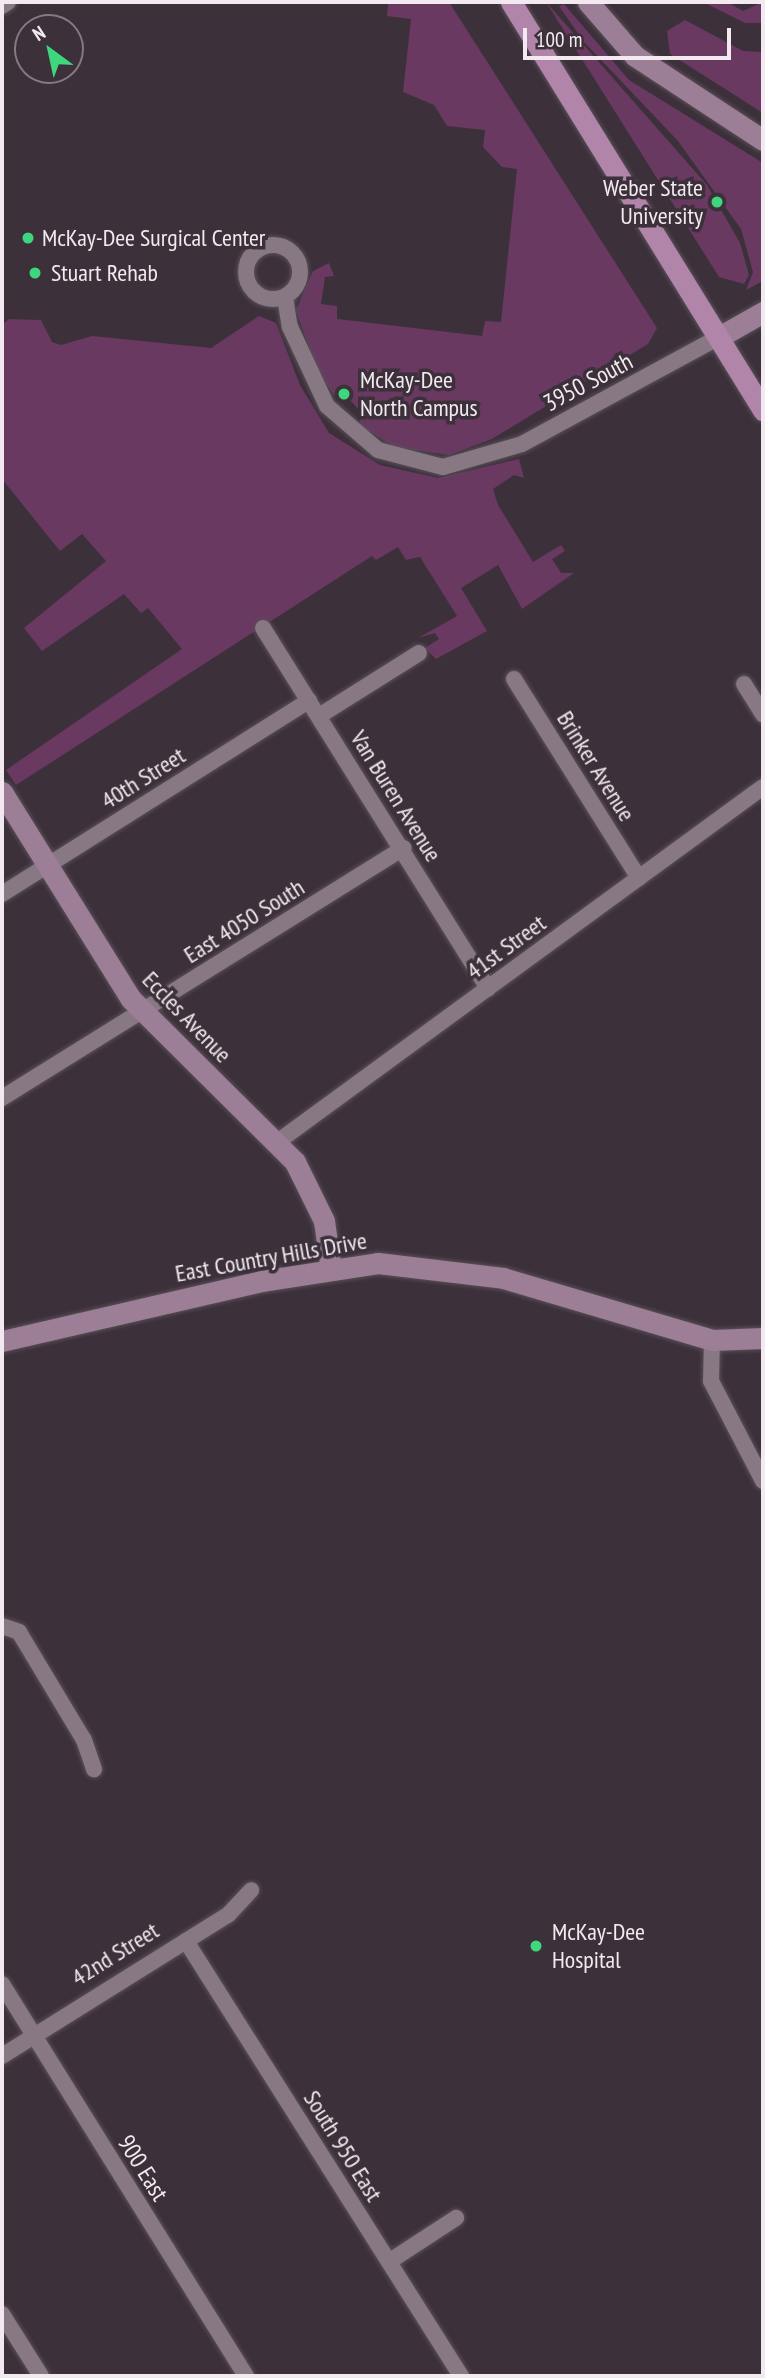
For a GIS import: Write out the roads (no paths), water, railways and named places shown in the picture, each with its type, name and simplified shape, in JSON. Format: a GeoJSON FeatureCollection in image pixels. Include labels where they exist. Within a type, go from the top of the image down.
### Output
{"type":"FeatureCollection","features":[{"type":"Feature","properties":{"kind":"main road"},"geometry":{"type":"LineString","coordinates":[[511,2],[763,410]]}},
{"type":"Feature","properties":{"kind":"street"},"geometry":{"type":"LineString","coordinates":[[2,6],[8,2]]}},
{"type":"Feature","properties":{"kind":"street"},"geometry":{"type":"LineString","coordinates":[[588,2],[635,56],[763,139]]}},
{"type":"Feature","properties":{"kind":"street","name":"3950 South"},"geometry":{"type":"LineString","coordinates":[[285,297],[310,379],[351,429],[411,464],[476,462],[719,337]]}},
{"type":"Feature","properties":{"kind":"street"},"geometry":{"type":"LineString","coordinates":[[719,337],[763,312]]}},
{"type":"Feature","properties":{"kind":"street","name":"Van Buren Avenue"},"geometry":{"type":"LineString","coordinates":[[263,628],[403,848],[488,988]]}},
{"type":"Feature","properties":{"kind":"street"},"geometry":{"type":"LineString","coordinates":[[319,716],[419,653]]}},
{"type":"Feature","properties":{"kind":"street","name":"Brinker Avenue"},"geometry":{"type":"LineString","coordinates":[[514,679],[639,878]]}},
{"type":"Feature","properties":{"kind":"street"},"geometry":{"type":"LineString","coordinates":[[744,684],[763,714]]}},
{"type":"Feature","properties":{"kind":"street","name":"40th Street"},"geometry":{"type":"LineString","coordinates":[[2,894],[309,701]]}},
{"type":"Feature","properties":{"kind":"street","name":"41st Street"},"geometry":{"type":"LineString","coordinates":[[276,1143],[763,788]]}},
{"type":"Feature","properties":{"kind":"street","name":"Eccles Avenue"},"geometry":{"type":"LineString","coordinates":[[2,792],[141,1012],[276,1143],[315,1196],[331,1270]]}},
{"type":"Feature","properties":{"kind":"street","name":"East 4050 South"},"geometry":{"type":"LineString","coordinates":[[2,1098],[403,848]]}},
{"type":"Feature","properties":{"kind":"street","name":"East Country Hills Drive"},"geometry":{"type":"LineString","coordinates":[[2,1341],[331,1270],[378,1263],[503,1278],[712,1340]]}},
{"type":"Feature","properties":{"kind":"street"},"geometry":{"type":"LineString","coordinates":[[763,1338],[712,1340],[711,1381],[763,1481]]}},
{"type":"Feature","properties":{"kind":"street"},"geometry":{"type":"LineString","coordinates":[[5,1626],[84,1740],[94,1769]]}},
{"type":"Feature","properties":{"kind":"street","name":"42nd Street"},"geometry":{"type":"LineString","coordinates":[[2,2056],[228,1915],[251,1890]]}},
{"type":"Feature","properties":{"kind":"street","name":"South 950 East"},"geometry":{"type":"LineString","coordinates":[[186,1941],[461,2376]]}},
{"type":"Feature","properties":{"kind":"street","name":"900 East"},"geometry":{"type":"LineString","coordinates":[[2,1984],[246,2376]]}},
{"type":"Feature","properties":{"kind":"street"},"geometry":{"type":"LineString","coordinates":[[390,2261],[456,2218]]}},
{"type":"Feature","properties":{"kind":"street"},"geometry":{"type":"LineString","coordinates":[[2,2314],[41,2376]]}},
{"type":"Feature","properties":{"kind":"place","name":"Weber State University"},"geometry":{"type":"Point","coordinates":[717,202]}},
{"type":"Feature","properties":{"kind":"place","name":"McKay-Dee Surgical Center"},"geometry":{"type":"Point","coordinates":[28,238]}},
{"type":"Feature","properties":{"kind":"place","name":"Stuart Rehab"},"geometry":{"type":"Point","coordinates":[35,273]}},
{"type":"Feature","properties":{"kind":"place","name":"McKay-Dee North Campus"},"geometry":{"type":"Point","coordinates":[344,394]}},
{"type":"Feature","properties":{"kind":"place","name":"McKay-Dee Hospital"},"geometry":{"type":"Point","coordinates":[536,1946]}}]}
